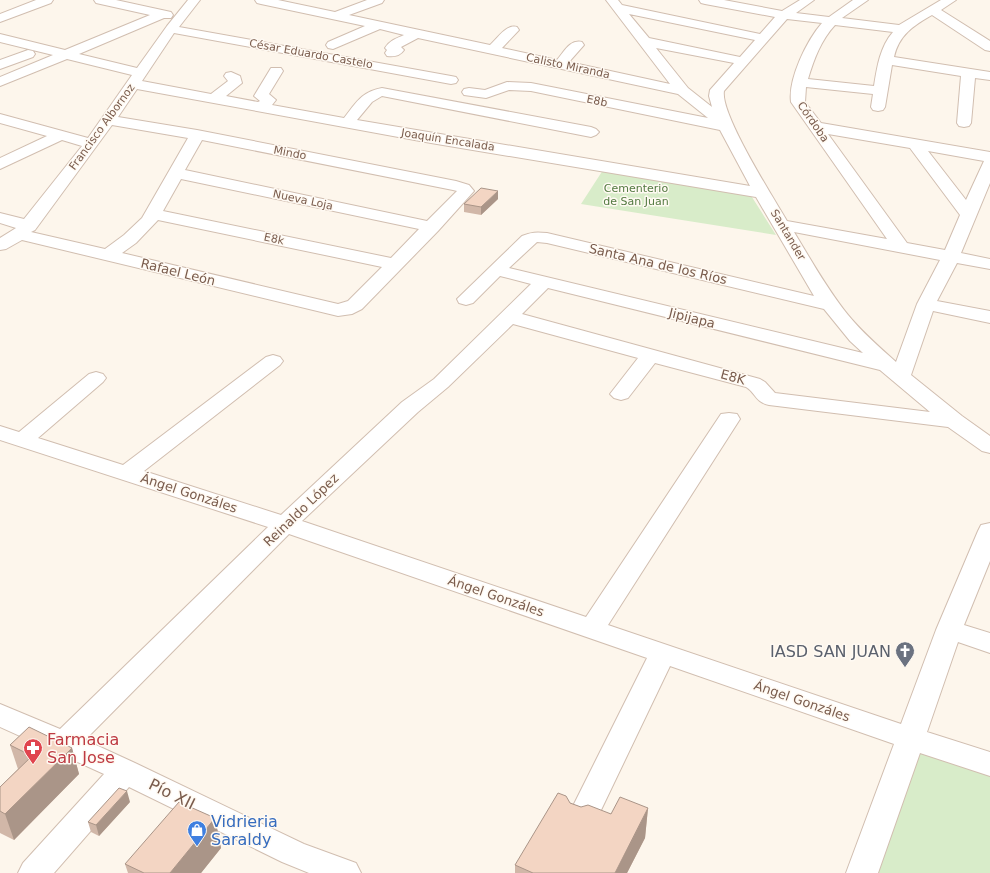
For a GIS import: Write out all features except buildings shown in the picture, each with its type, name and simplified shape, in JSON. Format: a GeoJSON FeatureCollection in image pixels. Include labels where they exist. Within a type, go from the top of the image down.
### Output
{"type":"FeatureCollection","features":[{"type":"Feature","properties":{"kind":"street"},"geometry":{"type":"LineString","coordinates":[[0,18],[47,0]]}},
{"type":"Feature","properties":{"kind":"street","name":"César Eduardo Castelo"},"geometry":{"type":"LineString","coordinates":[[100,0],[163,14],[176,23],[451,80]]}},
{"type":"Feature","properties":{"kind":"street","name":"Francisco Albornoz"},"geometry":{"type":"LineString","coordinates":[[12,235],[92,144],[176,23],[194,0]]}},
{"type":"Feature","properties":{"kind":"street","name":"Calisto Miranda"},"geometry":{"type":"LineString","coordinates":[[261,0],[682,91]]}},
{"type":"Feature","properties":{"kind":"street"},"geometry":{"type":"LineString","coordinates":[[336,16],[378,0]]}},
{"type":"Feature","properties":{"kind":"street"},"geometry":{"type":"LineString","coordinates":[[705,0],[784,15],[902,29]]}},
{"type":"Feature","properties":{"kind":"street"},"geometry":{"type":"LineString","coordinates":[[725,124],[716,96],[717,90],[784,15],[808,0]]}},
{"type":"Feature","properties":{"kind":"street","name":"Córdoba"},"geometry":{"type":"LineString","coordinates":[[862,0],[830,21],[816,39],[800,82],[798,102],[901,247]]}},
{"type":"Feature","properties":{"kind":"street"},"geometry":{"type":"LineString","coordinates":[[878,107],[886,60],[895,37],[902,29],[950,0]]}},
{"type":"Feature","properties":{"kind":"street"},"geometry":{"type":"LineString","coordinates":[[7,2],[20,5]]}},
{"type":"Feature","properties":{"kind":"street"},"geometry":{"type":"LineString","coordinates":[[615,4],[763,38]]}},
{"type":"Feature","properties":{"kind":"street","name":"Santander"},"geometry":{"type":"LineString","coordinates":[[615,4],[682,91],[725,124],[762,192],[830,305],[858,337],[894,370],[954,421],[990,446]]}},
{"type":"Feature","properties":{"kind":"street"},"geometry":{"type":"LineString","coordinates":[[933,10],[990,47]]}},
{"type":"Feature","properties":{"kind":"street"},"geometry":{"type":"LineString","coordinates":[[0,82],[163,14]]}},
{"type":"Feature","properties":{"kind":"street"},"geometry":{"type":"LineString","coordinates":[[334,46],[380,26]]}},
{"type":"Feature","properties":{"kind":"street"},"geometry":{"type":"LineString","coordinates":[[493,50],[513,30]]}},
{"type":"Feature","properties":{"kind":"street"},"geometry":{"type":"LineString","coordinates":[[392,53],[397,50],[392,48],[396,44],[417,34]]}},
{"type":"Feature","properties":{"kind":"street","name":"Joaquín Encalada"},"geometry":{"type":"LineString","coordinates":[[0,38],[65,55],[137,79],[214,98],[347,123],[762,192]]}},
{"type":"Feature","properties":{"kind":"street"},"geometry":{"type":"LineString","coordinates":[[643,41],[742,61]]}},
{"type":"Feature","properties":{"kind":"street"},"geometry":{"type":"LineString","coordinates":[[560,64],[576,45]]}},
{"type":"Feature","properties":{"kind":"street"},"geometry":{"type":"LineString","coordinates":[[4,61],[28,54]]}},
{"type":"Feature","properties":{"kind":"street"},"geometry":{"type":"LineString","coordinates":[[886,60],[990,76]]}},
{"type":"Feature","properties":{"kind":"street"},"geometry":{"type":"LineString","coordinates":[[261,106],[269,100],[261,96],[276,70]]}},
{"type":"Feature","properties":{"kind":"street"},"geometry":{"type":"LineString","coordinates":[[964,123],[968,73]]}},
{"type":"Feature","properties":{"kind":"street"},"geometry":{"type":"LineString","coordinates":[[214,98],[235,83],[235,79],[231,76]]}},
{"type":"Feature","properties":{"kind":"street"},"geometry":{"type":"LineString","coordinates":[[800,82],[881,90]]}},
{"type":"Feature","properties":{"kind":"street","name":"E8b"},"geometry":{"type":"LineString","coordinates":[[469,92],[486,94],[507,86],[531,87],[670,116],[725,124]]}},
{"type":"Feature","properties":{"kind":"street"},"geometry":{"type":"LineString","coordinates":[[347,123],[369,97],[376,93],[382,92],[591,132]]}},
{"type":"Feature","properties":{"kind":"street"},"geometry":{"type":"LineString","coordinates":[[0,118],[92,144]]}},
{"type":"Feature","properties":{"kind":"street","name":"Mindo"},"geometry":{"type":"LineString","coordinates":[[108,120],[197,135],[466,189],[465,194],[432,227]]}},
{"type":"Feature","properties":{"kind":"street"},"geometry":{"type":"LineString","coordinates":[[816,127],[990,157]]}},
{"type":"Feature","properties":{"kind":"street"},"geometry":{"type":"LineString","coordinates":[[0,164],[61,135]]}},
{"type":"Feature","properties":{"kind":"street"},"geometry":{"type":"LineString","coordinates":[[110,255],[140,230],[153,214],[197,135]]}},
{"type":"Feature","properties":{"kind":"street"},"geometry":{"type":"LineString","coordinates":[[914,143],[968,214]]}},
{"type":"Feature","properties":{"kind":"street"},"geometry":{"type":"LineString","coordinates":[[894,370],[951,257],[990,163]]}},
{"type":"Feature","properties":{"kind":"street","name":"Nueva Loja"},"geometry":{"type":"LineString","coordinates":[[175,173],[432,227]]}},
{"type":"Feature","properties":{"kind":"street","name":"E8k"},"geometry":{"type":"LineString","coordinates":[[153,214],[394,264]]}},
{"type":"Feature","properties":{"kind":"street","name":"Rafael León"},"geometry":{"type":"LineString","coordinates":[[0,218],[12,235],[110,255],[338,310],[345,310],[355,305],[394,264]]}},
{"type":"Feature","properties":{"kind":"street"},"geometry":{"type":"LineString","coordinates":[[782,225],[990,264]]}},
{"type":"Feature","properties":{"kind":"street"},"geometry":{"type":"LineString","coordinates":[[394,264],[432,227]]}},
{"type":"Feature","properties":{"kind":"street","name":"Santa Ana de los Ríos"},"geometry":{"type":"LineString","coordinates":[[466,299],[528,240],[535,237],[540,237],[830,305]]}},
{"type":"Feature","properties":{"kind":"street","name":"Jipijapa"},"geometry":{"type":"LineString","coordinates":[[497,270],[894,370]]}},
{"type":"Feature","properties":{"kind":"street","name":"Reinaldo López"},"geometry":{"type":"LineString","coordinates":[[63,744],[285,524],[410,407],[441,383],[544,282]]}},
{"type":"Feature","properties":{"kind":"street"},"geometry":{"type":"LineString","coordinates":[[926,304],[990,317]]}},
{"type":"Feature","properties":{"kind":"street","name":"E8K"},"geometry":{"type":"LineString","coordinates":[[510,317],[753,383],[759,386],[769,399],[954,421]]}},
{"type":"Feature","properties":{"kind":"street"},"geometry":{"type":"LineString","coordinates":[[621,394],[650,355]]}},
{"type":"Feature","properties":{"kind":"street"},"geometry":{"type":"LineString","coordinates":[[126,474],[273,361]]}},
{"type":"Feature","properties":{"kind":"street"},"geometry":{"type":"LineString","coordinates":[[11,437],[96,378]]}},
{"type":"Feature","properties":{"kind":"street"},"geometry":{"type":"LineString","coordinates":[[592,629],[728,420]]}},
{"type":"Feature","properties":{"kind":"street","name":"Ángel Gonzáles"},"geometry":{"type":"LineString","coordinates":[[11,437],[285,524],[909,738],[990,764]]}},
{"type":"Feature","properties":{"kind":"street"},"geometry":{"type":"LineString","coordinates":[[862,873],[909,738],[949,630],[990,531]]}},
{"type":"Feature","properties":{"kind":"street"},"geometry":{"type":"LineString","coordinates":[[949,630],[990,643]]}},
{"type":"Feature","properties":{"kind":"street"},"geometry":{"type":"LineString","coordinates":[[580,822],[663,654]]}},
{"type":"Feature","properties":{"kind":"street","name":"Pío XII"},"geometry":{"type":"LineString","coordinates":[[0,715],[125,771],[292,853],[345,873]]}},
{"type":"Feature","properties":{"kind":"street"},"geometry":{"type":"LineString","coordinates":[[34,873],[125,771]]}},
{"type":"Feature","properties":{"kind":"green space","name":"Cementerio de San Juan"},"geometry":{"type":"Polygon","coordinates":[[[603,170],[750,194],[776,235],[581,204],[603,170]]]}},
{"type":"Feature","properties":{"kind":"green space"},"geometry":{"type":"Polygon","coordinates":[[[913,746],[990,771],[990,873],[871,873],[913,746]]]}},
{"type":"Feature","properties":{"kind":"place","name":"IASD SAN JUAN"},"geometry":{"type":"Point","coordinates":[905,668]}},
{"type":"Feature","properties":{"kind":"place","name":"Farmacia San Jose"},"geometry":{"type":"Point","coordinates":[33,765]}},
{"type":"Feature","properties":{"kind":"place","name":"Vidrieria Saraldy"},"geometry":{"type":"Point","coordinates":[197,847]}}]}
